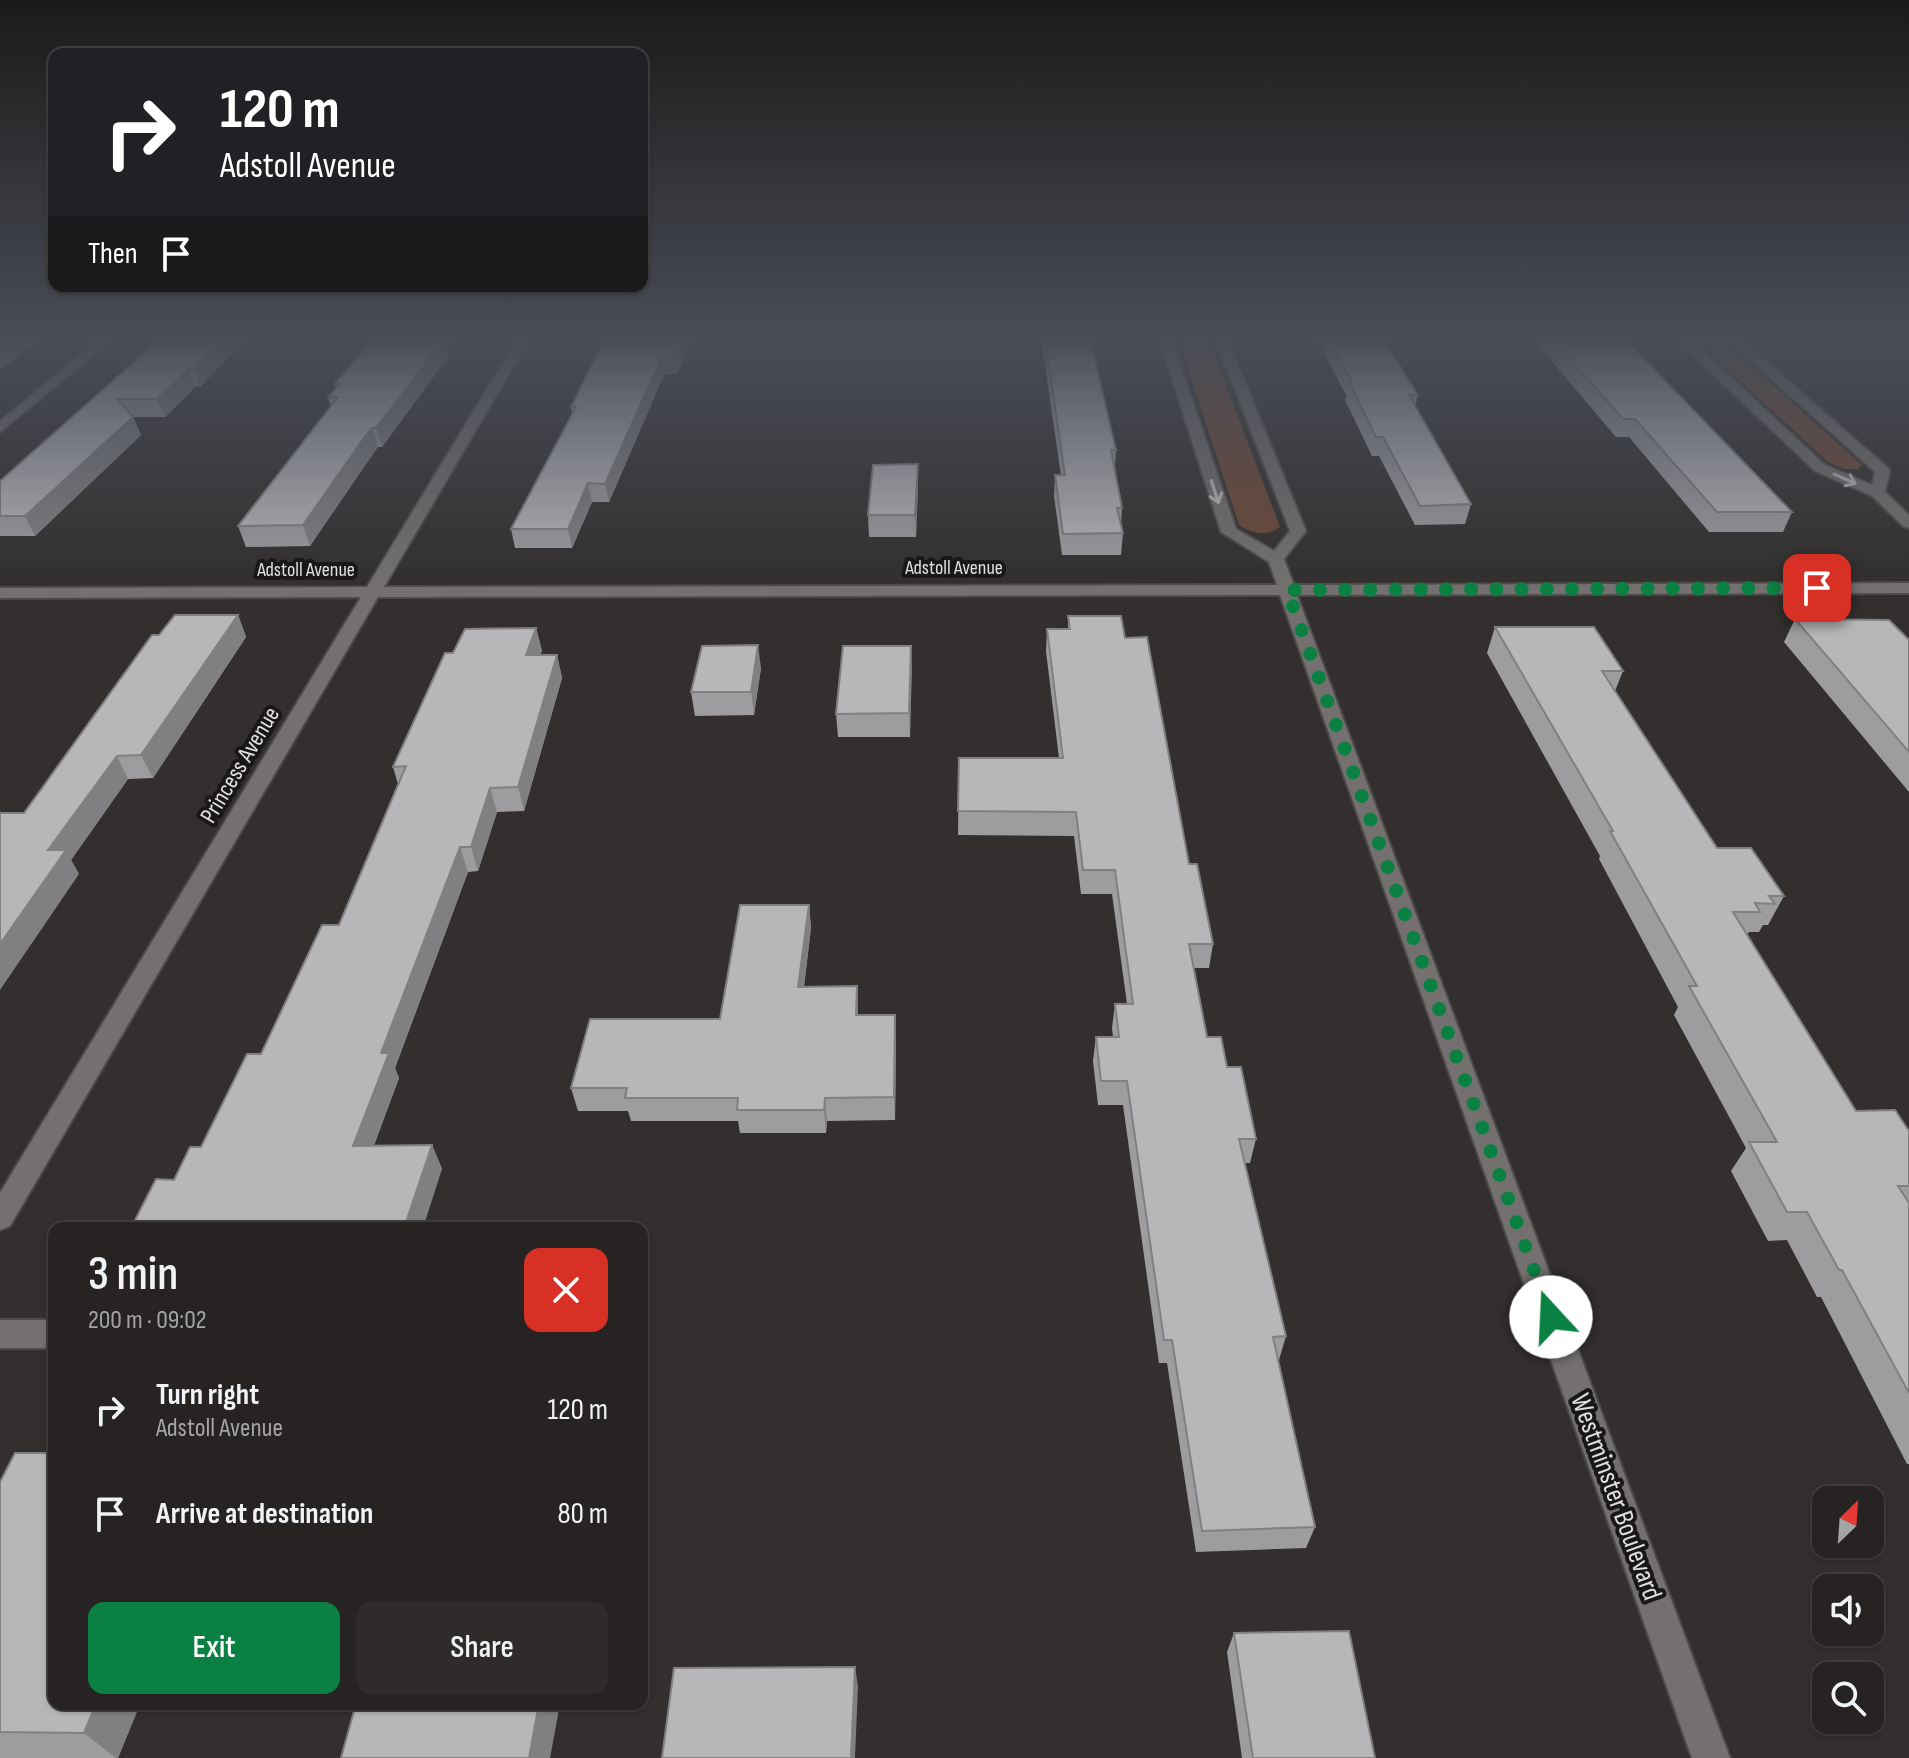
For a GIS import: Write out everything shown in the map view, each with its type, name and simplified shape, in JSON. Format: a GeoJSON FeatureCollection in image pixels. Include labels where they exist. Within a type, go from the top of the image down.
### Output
{"type":"FeatureCollection","features":[{"type":"Feature","properties":{"kind":"street","name":"Princess Avenue"},"geometry":{"type":"LineString","coordinates":[[0,1218],[475,420]]}},
{"type":"Feature","properties":{"kind":"street"},"geometry":{"type":"LineString","coordinates":[[1192,420],[1229,532],[1276,559],[1298,531],[1254,420]]}},
{"type":"Feature","properties":{"kind":"street"},"geometry":{"type":"LineString","coordinates":[[1769,420],[1820,468],[1877,493],[1909,523]]}},
{"type":"Feature","properties":{"kind":"street"},"geometry":{"type":"LineString","coordinates":[[1825,420],[1883,471],[1877,493]]}},
{"type":"Feature","properties":{"kind":"street","name":"Westminster Boulevard"},"geometry":{"type":"LineString","coordinates":[[1276,559],[1711,1758]]}},
{"type":"Feature","properties":{"kind":"street","name":"Adstoll Avenue"},"geometry":{"type":"LineString","coordinates":[[0,593],[1909,588]]}},
{"type":"Feature","properties":{"kind":"street"},"geometry":{"type":"LineString","coordinates":[[0,1334],[48,1334]]}},
{"type":"Feature","properties":{"kind":"shaded area"},"geometry":{"type":"Polygon","coordinates":[[[1205,420],[1239,420],[1280,527],[1260,533],[1239,525],[1205,420]]]}},
{"type":"Feature","properties":{"kind":"shaded area"},"geometry":{"type":"Polygon","coordinates":[[[1782,420],[1812,420],[1862,465],[1858,469],[1844,469],[1828,462],[1782,420]]]}},
{"type":"Feature","properties":{"kind":"building"},"geometry":{"type":"Polygon","coordinates":[[[69,420],[130,420],[25,516],[0,516],[0,481],[69,420]]]}},
{"type":"Feature","properties":{"kind":"building"},"geometry":{"type":"Polygon","coordinates":[[[320,420],[382,420],[364,438],[303,525],[238,526],[320,420]]]}},
{"type":"Feature","properties":{"kind":"building"},"geometry":{"type":"Polygon","coordinates":[[[569,420],[634,420],[605,484],[588,483],[568,529],[511,529],[569,420]]]}},
{"type":"Feature","properties":{"kind":"building"},"geometry":{"type":"Polygon","coordinates":[[[1057,420],[1109,420],[1116,450],[1111,450],[1122,508],[1117,508],[1123,533],[1063,534],[1055,475],[1065,475],[1057,420]]]}},
{"type":"Feature","properties":{"kind":"building"},"geometry":{"type":"Polygon","coordinates":[[[1368,420],[1423,420],[1471,504],[1420,506],[1383,437],[1376,437],[1368,420]]]}},
{"type":"Feature","properties":{"kind":"building"},"geometry":{"type":"Polygon","coordinates":[[[1636,420],[1703,420],[1792,512],[1717,512],[1636,420]]]}},
{"type":"Feature","properties":{"kind":"building"},"geometry":{"type":"Polygon","coordinates":[[[918,464],[915,515],[868,515],[873,465],[918,464]]]}},
{"type":"Feature","properties":{"kind":"building"},"geometry":{"type":"Polygon","coordinates":[[[175,615],[238,615],[141,755],[117,756],[48,850],[66,850],[0,944],[0,813],[24,813],[152,635],[159,635],[175,615]]]}},
{"type":"Feature","properties":{"kind":"building"},"geometry":{"type":"Polygon","coordinates":[[[1068,616],[1121,616],[1125,638],[1147,637],[1189,864],[1197,864],[1213,944],[1189,944],[1207,1037],[1221,1037],[1227,1067],[1241,1067],[1256,1139],[1239,1139],[1286,1336],[1273,1337],[1315,1527],[1202,1531],[1172,1340],[1164,1340],[1127,1081],[1101,1081],[1096,1037],[1119,1037],[1115,1004],[1133,1004],[1115,870],[1083,870],[1076,812],[958,811],[959,758],[1063,758],[1047,629],[1070,629],[1068,616]]]}},
{"type":"Feature","properties":{"kind":"building"},"geometry":{"type":"Polygon","coordinates":[[[1795,619],[1889,620],[1909,640],[1909,752],[1795,619]]]}},
{"type":"Feature","properties":{"kind":"building"},"geometry":{"type":"Polygon","coordinates":[[[1495,627],[1594,627],[1623,671],[1602,671],[1717,848],[1751,848],[1784,896],[1769,896],[1775,904],[1755,903],[1760,912],[1733,912],[1856,1111],[1895,1110],[1909,1131],[1909,1186],[1898,1186],[1909,1203],[1909,1393],[1807,1212],[1787,1212],[1749,1142],[1777,1142],[1689,986],[1697,986],[1610,831],[1613,831],[1495,627]]]}},
{"type":"Feature","properties":{"kind":"building"},"geometry":{"type":"Polygon","coordinates":[[[536,628],[526,655],[557,655],[518,787],[490,788],[471,847],[460,847],[381,1053],[389,1053],[353,1146],[432,1145],[406,1222],[134,1222],[156,1179],[174,1180],[190,1147],[201,1147],[247,1054],[261,1054],[322,925],[339,925],[406,766],[393,767],[445,653],[453,653],[465,629],[536,628]]]}},
{"type":"Feature","properties":{"kind":"building"},"geometry":{"type":"Polygon","coordinates":[[[758,645],[751,692],[691,692],[702,646],[758,645]]]}},
{"type":"Feature","properties":{"kind":"building"},"geometry":{"type":"Polygon","coordinates":[[[843,646],[911,646],[909,713],[836,714],[843,646]]]}},
{"type":"Feature","properties":{"kind":"building"},"geometry":{"type":"Polygon","coordinates":[[[740,905],[809,905],[798,987],[857,986],[856,1015],[895,1015],[894,1097],[825,1098],[824,1110],[737,1110],[738,1098],[625,1098],[627,1088],[571,1088],[590,1019],[720,1019],[740,905]]]}},
{"type":"Feature","properties":{"kind":"building"},"geometry":{"type":"Polygon","coordinates":[[[15,1453],[48,1453],[48,1710],[94,1710],[84,1733],[0,1732],[0,1482],[15,1453]]]}},
{"type":"Feature","properties":{"kind":"building"},"geometry":{"type":"Polygon","coordinates":[[[1349,1631],[1375,1758],[1253,1758],[1234,1633],[1349,1631]]]}},
{"type":"Feature","properties":{"kind":"building"},"geometry":{"type":"Polygon","coordinates":[[[855,1667],[851,1758],[662,1758],[674,1668],[855,1667]]]}},
{"type":"Feature","properties":{"kind":"building"},"geometry":{"type":"Polygon","coordinates":[[[354,1710],[538,1710],[529,1758],[341,1758],[354,1710]]]}},
{"type":"Feature","properties":{"kind":"route"},"geometry":{"type":"LineString","coordinates":[[1551,1317],[1287,590],[1817,588]]}}]}
